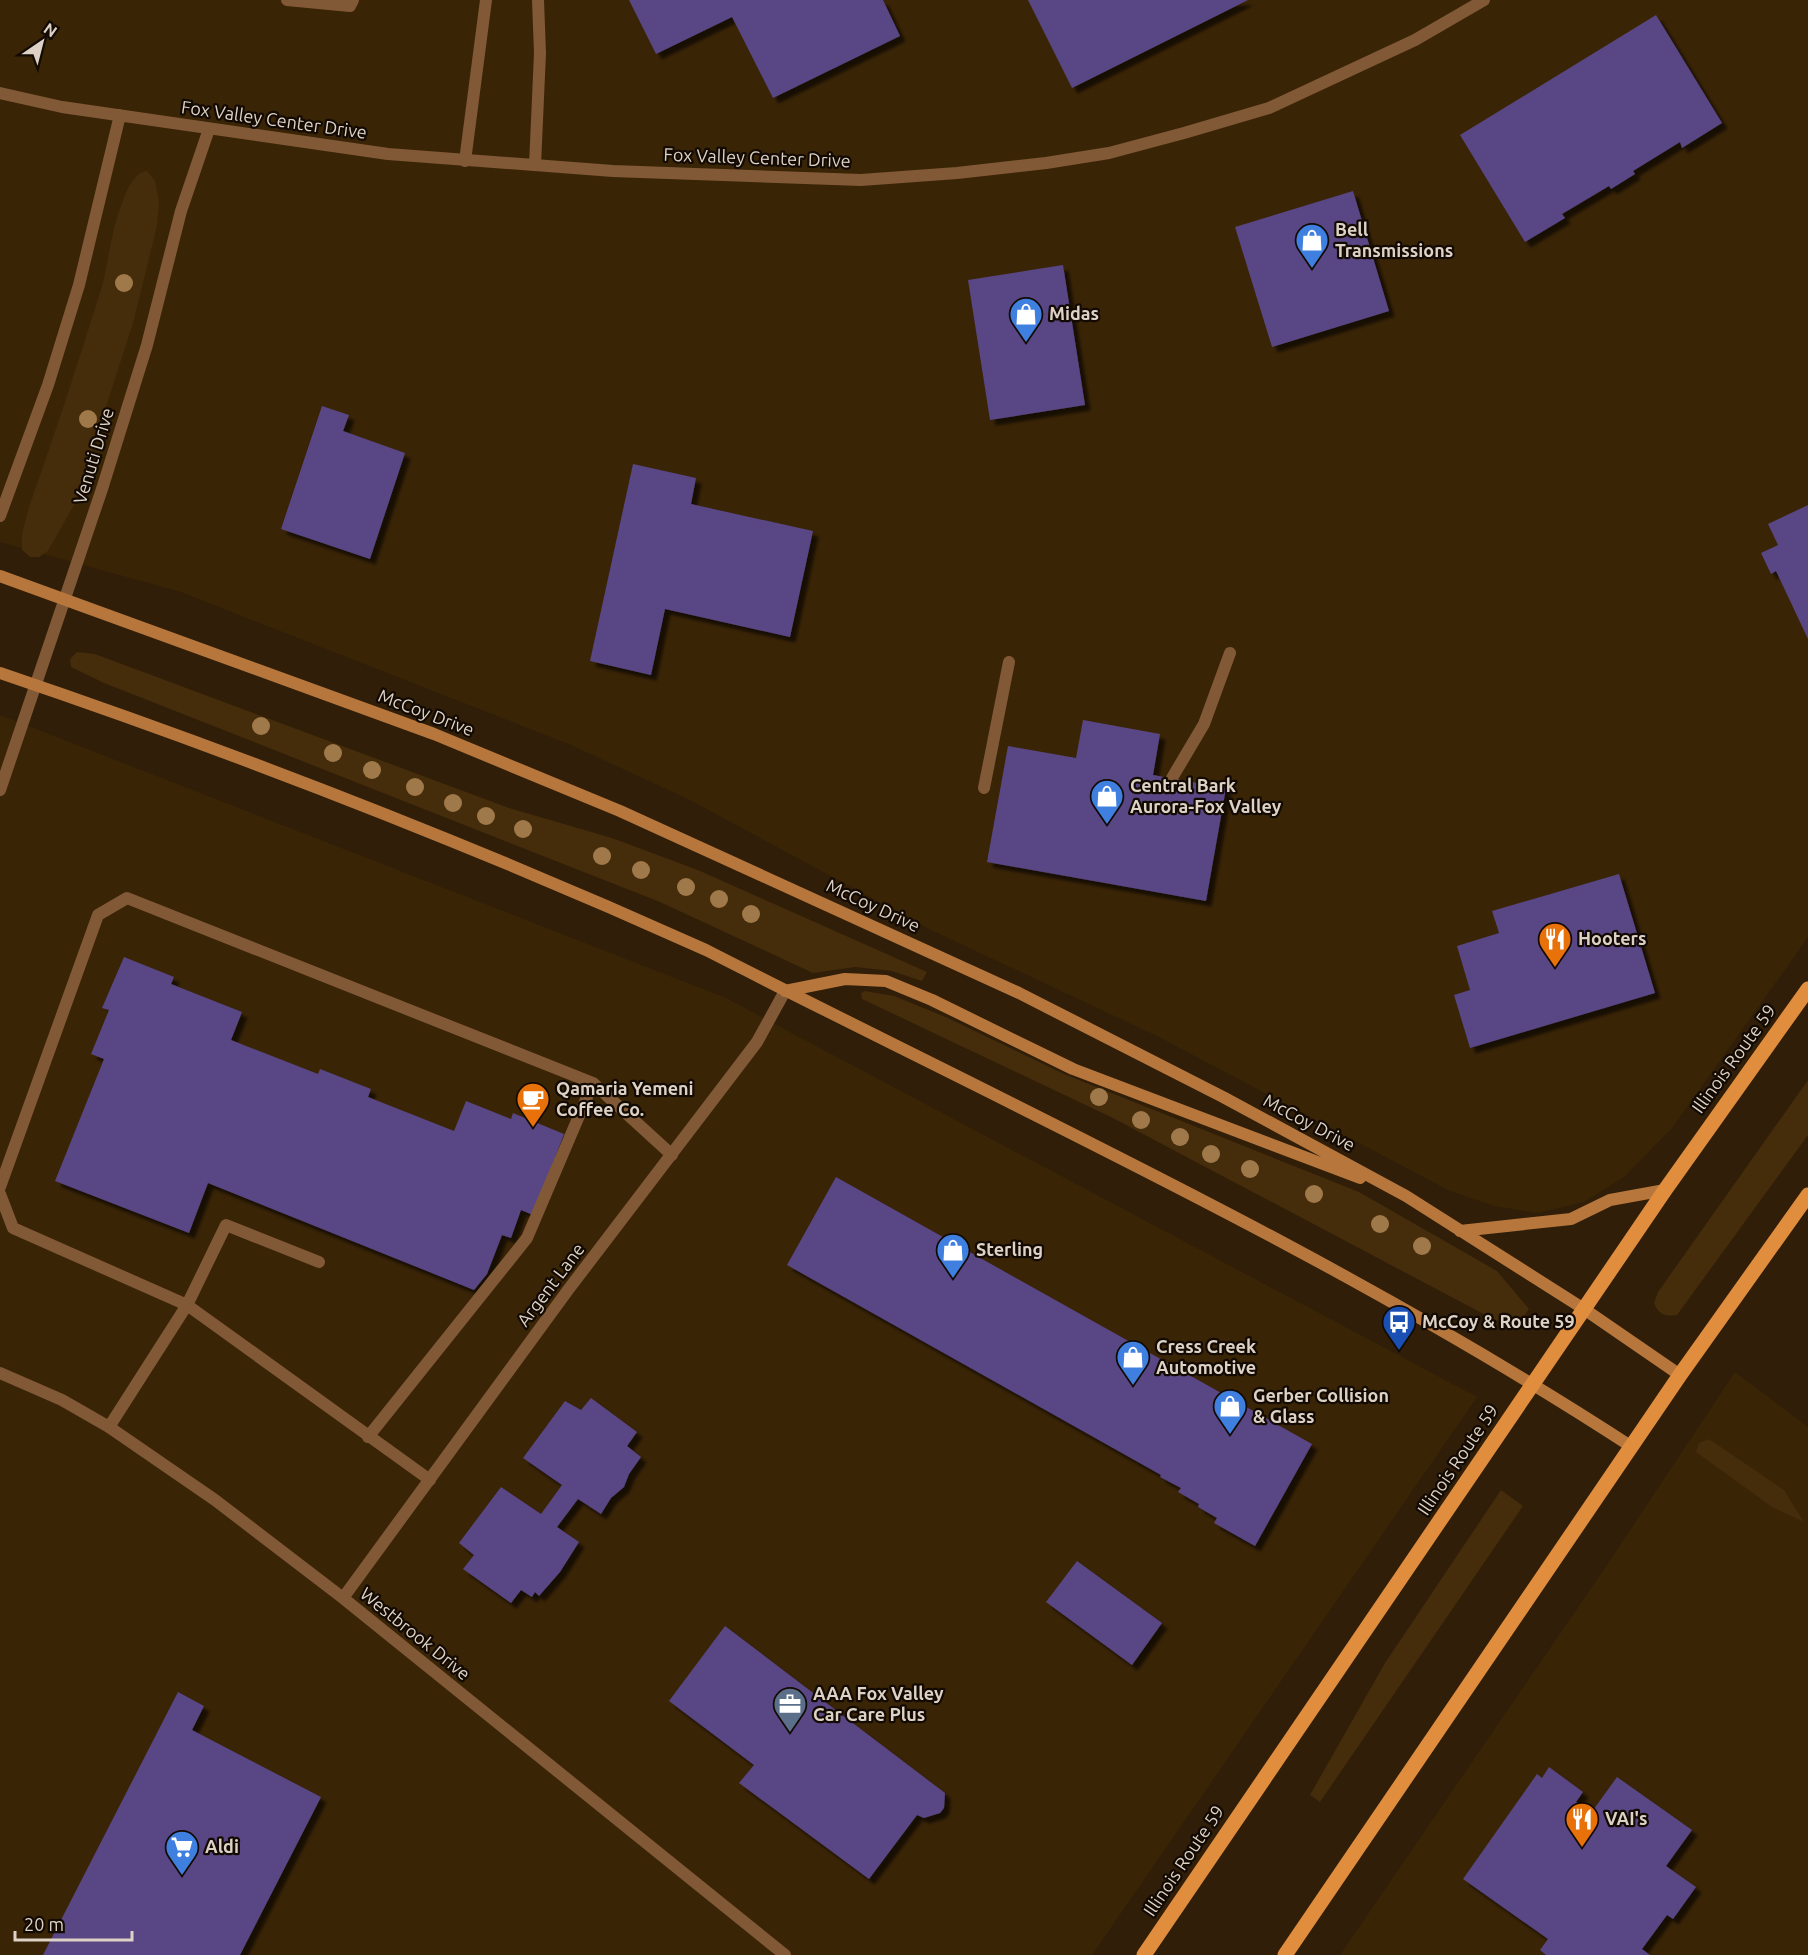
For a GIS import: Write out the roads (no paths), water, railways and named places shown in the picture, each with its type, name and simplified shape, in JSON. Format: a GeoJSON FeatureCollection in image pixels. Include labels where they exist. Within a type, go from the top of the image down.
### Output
{"type":"FeatureCollection","features":[{"type":"Feature","properties":{"kind":"main road","name":"Illinois Route 59"},"geometry":{"type":"LineString","coordinates":[[1144,1955],[1665,1190],[1808,989]]}},
{"type":"Feature","properties":{"kind":"main road"},"geometry":{"type":"LineString","coordinates":[[1286,1955],[1680,1375],[1808,1195]]}},
{"type":"Feature","properties":{"kind":"street"},"geometry":{"type":"LineString","coordinates":[[287,0],[350,6],[353,0]]}},
{"type":"Feature","properties":{"kind":"street"},"geometry":{"type":"LineString","coordinates":[[465,161],[486,0]]}},
{"type":"Feature","properties":{"kind":"street"},"geometry":{"type":"LineString","coordinates":[[535,165],[540,53],[538,0]]}},
{"type":"Feature","properties":{"kind":"street","name":"Fox Valley Center Drive"},"geometry":{"type":"LineString","coordinates":[[0,93],[62,107],[208,129],[388,154],[465,161],[715,176],[861,180],[957,174],[1109,153],[1269,108],[1415,40],[1484,0]]}},
{"type":"Feature","properties":{"kind":"street"},"geometry":{"type":"LineString","coordinates":[[0,516],[48,385],[79,285],[120,115]]}},
{"type":"Feature","properties":{"kind":"street","name":"Venuti Drive"},"geometry":{"type":"LineString","coordinates":[[0,790],[67,598],[147,345],[181,211],[208,129]]}},
{"type":"Feature","properties":{"kind":"street","name":"McCoy Drive"},"geometry":{"type":"LineString","coordinates":[[0,576],[67,598],[434,734],[673,835],[1019,993],[1223,1097],[1406,1196],[1584,1309],[1680,1375]]}},
{"type":"Feature","properties":{"kind":"street"},"geometry":{"type":"LineString","coordinates":[[1172,778],[1204,724],[1230,653]]}},
{"type":"Feature","properties":{"kind":"street"},"geometry":{"type":"LineString","coordinates":[[984,788],[1008,662]]}},
{"type":"Feature","properties":{"kind":"street"},"geometry":{"type":"LineString","coordinates":[[0,673],[137,720],[334,794],[616,910],[705,950],[1310,1256],[1534,1384],[1632,1447]]}},
{"type":"Feature","properties":{"kind":"street"},"geometry":{"type":"LineString","coordinates":[[0,1187],[98,915],[127,898],[593,1083],[672,1155]]}},
{"type":"Feature","properties":{"kind":"street"},"geometry":{"type":"LineString","coordinates":[[785,991],[845,979],[886,981],[932,1000],[1073,1069],[1406,1196]]}},
{"type":"Feature","properties":{"kind":"street","name":"Argent Lane"},"geometry":{"type":"LineString","coordinates":[[343,1598],[568,1290],[756,1042],[785,991]]}},
{"type":"Feature","properties":{"kind":"street"},"geometry":{"type":"LineString","coordinates":[[368,1437],[526,1238],[593,1083]]}},
{"type":"Feature","properties":{"kind":"street"},"geometry":{"type":"LineString","coordinates":[[1460,1231],[1571,1219],[1610,1200],[1665,1190]]}},
{"type":"Feature","properties":{"kind":"street"},"geometry":{"type":"LineString","coordinates":[[0,1194],[13,1228],[187,1305],[430,1480]]}},
{"type":"Feature","properties":{"kind":"street"},"geometry":{"type":"LineString","coordinates":[[110,1426],[187,1305],[226,1225],[319,1262]]}},
{"type":"Feature","properties":{"kind":"street","name":"Westbrook Drive"},"geometry":{"type":"LineString","coordinates":[[0,1373],[62,1400],[110,1426],[215,1500],[343,1598],[785,1955]]}},
{"type":"Feature","properties":{"kind":"place","name":"Bell Transmissions"},"geometry":{"type":"Point","coordinates":[1312,269]}},
{"type":"Feature","properties":{"kind":"place","name":"Midas"},"geometry":{"type":"Point","coordinates":[1026,343]}},
{"type":"Feature","properties":{"kind":"place","name":"Central Bark Aurora-Fox Valley"},"geometry":{"type":"Point","coordinates":[1107,825]}},
{"type":"Feature","properties":{"kind":"place","name":"Hooters"},"geometry":{"type":"Point","coordinates":[1555,968]}},
{"type":"Feature","properties":{"kind":"place","name":"Qamaria Yemeni Coffee Co."},"geometry":{"type":"Point","coordinates":[533,1128]}},
{"type":"Feature","properties":{"kind":"place","name":"Sterling"},"geometry":{"type":"Point","coordinates":[953,1279]}},
{"type":"Feature","properties":{"kind":"place","name":"McCoy & Route 59"},"geometry":{"type":"Point","coordinates":[1399,1351]}},
{"type":"Feature","properties":{"kind":"place","name":"Cress Creek Automotive"},"geometry":{"type":"Point","coordinates":[1133,1386]}},
{"type":"Feature","properties":{"kind":"place","name":"Gerber Collision & Glass"},"geometry":{"type":"Point","coordinates":[1230,1435]}},
{"type":"Feature","properties":{"kind":"place","name":"AAA Fox Valley Car Care Plus"},"geometry":{"type":"Point","coordinates":[790,1733]}},
{"type":"Feature","properties":{"kind":"place","name":"VAI's"},"geometry":{"type":"Point","coordinates":[1582,1848]}},
{"type":"Feature","properties":{"kind":"place","name":"Aldi"},"geometry":{"type":"Point","coordinates":[182,1876]}}]}
